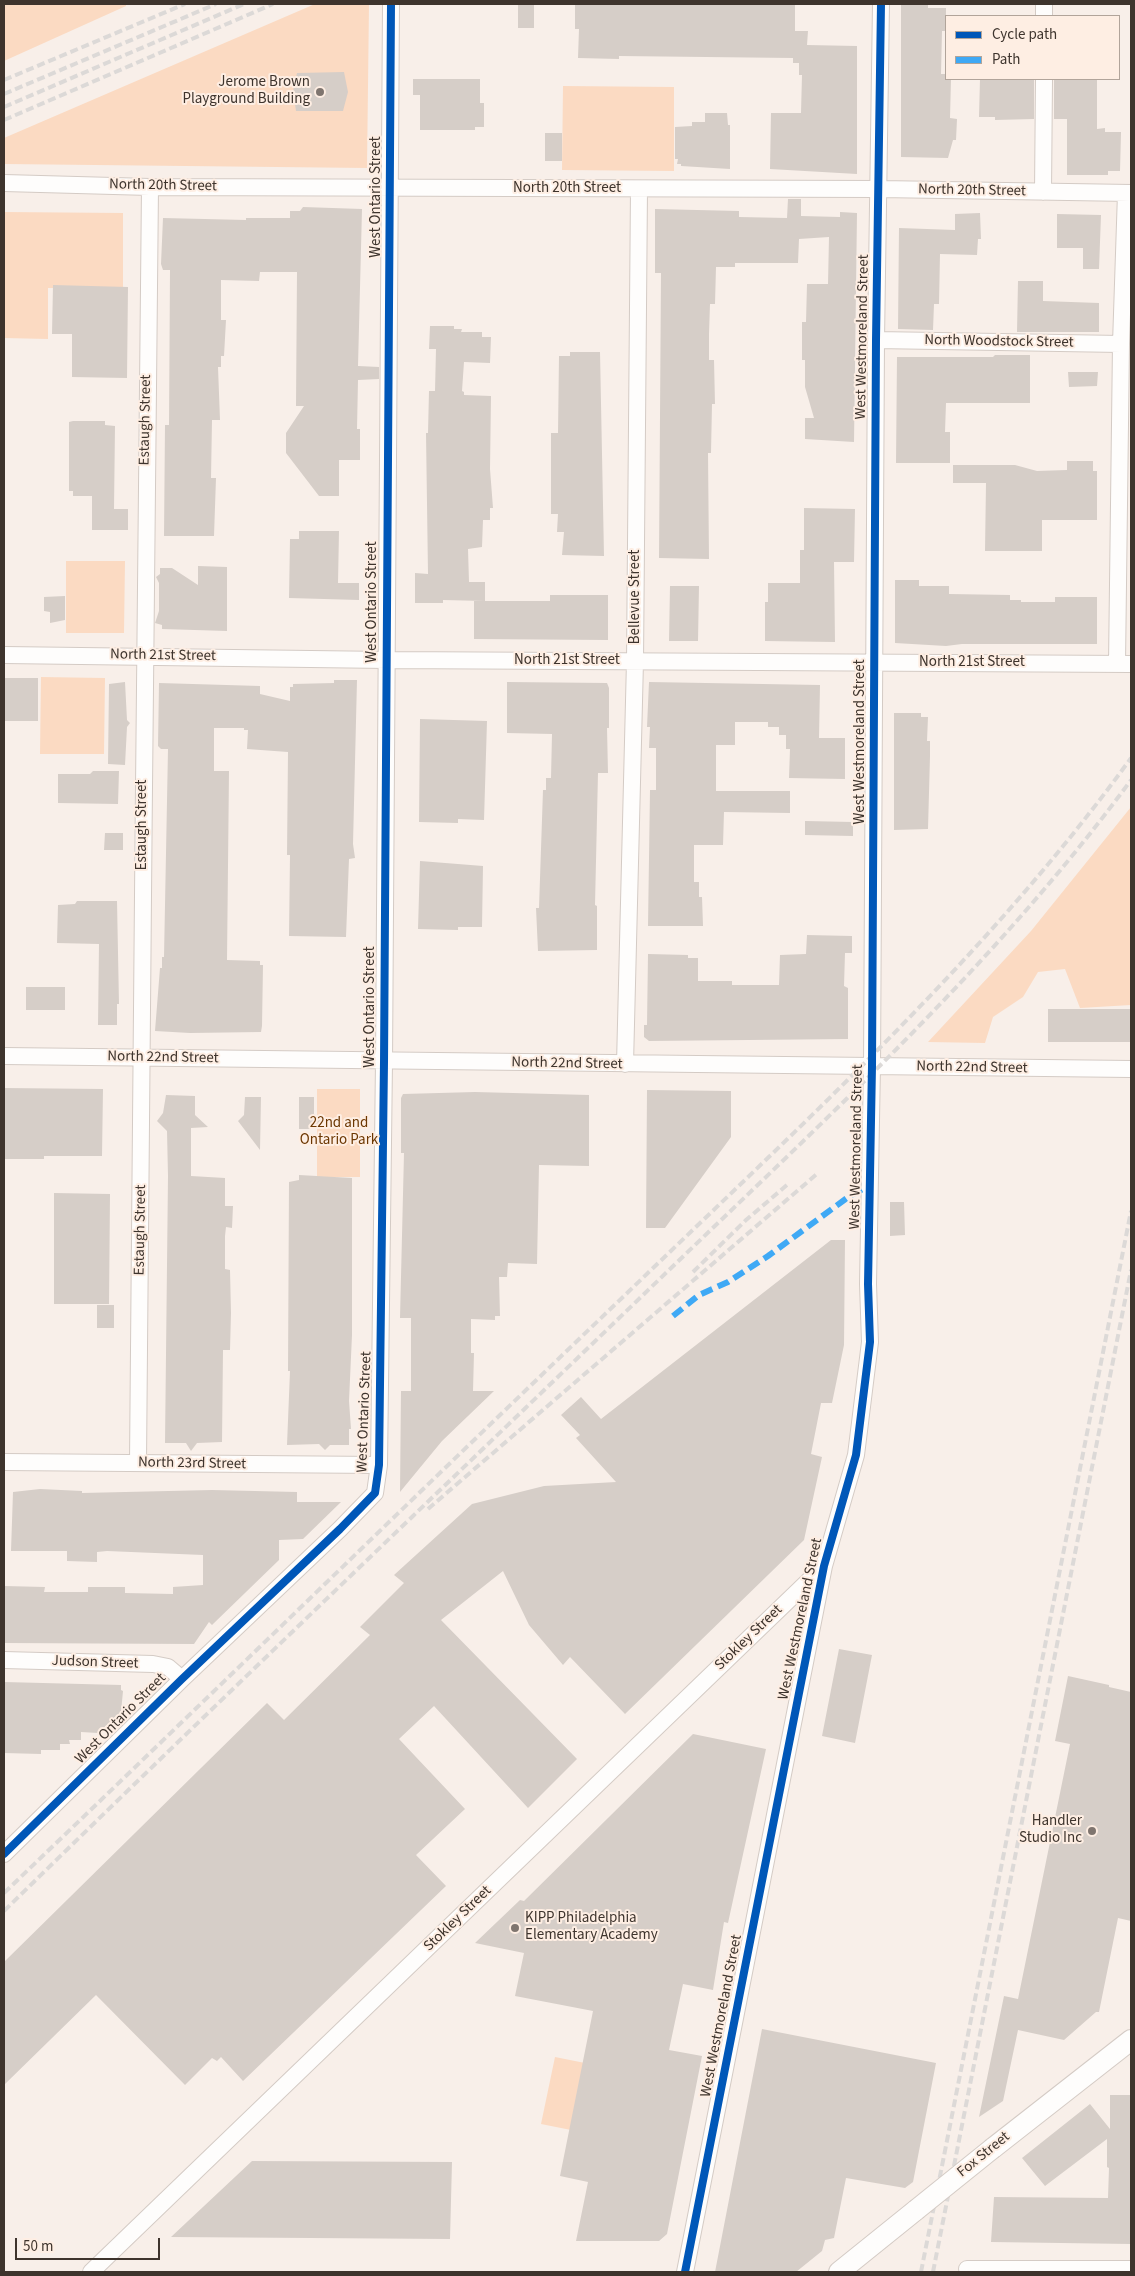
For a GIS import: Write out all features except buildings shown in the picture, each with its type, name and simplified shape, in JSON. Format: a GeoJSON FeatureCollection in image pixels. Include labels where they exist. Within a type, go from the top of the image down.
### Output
{"type":"FeatureCollection","features":[{"type":"Feature","properties":{"kind":"street","name":"West Ontario Street"},"geometry":{"type":"LineString","coordinates":[[4,1854],[375,1493],[379,1465],[384,1062],[391,188],[390,4]]}},
{"type":"Feature","properties":{"kind":"street","name":"West Westmoreland Street"},"geometry":{"type":"LineString","coordinates":[[685,2272],[824,1566],[856,1454],[870,1342],[868,1284],[872,1066],[876,340],[880,189],[881,4]]}},
{"type":"Feature","properties":{"kind":"street"},"geometry":{"type":"LineString","coordinates":[[1043,192],[1044,80]]}},
{"type":"Feature","properties":{"kind":"street","name":"North 20th Street"},"geometry":{"type":"LineString","coordinates":[[4,183],[150,187],[880,189],[1129,193]]}},
{"type":"Feature","properties":{"kind":"street","name":"Estaugh Street"},"geometry":{"type":"LineString","coordinates":[[138,1463],[143,1057],[143,656],[150,187]]}},
{"type":"Feature","properties":{"kind":"street","name":"Bellevue Street"},"geometry":{"type":"LineString","coordinates":[[625,1064],[635,661],[639,189]]}},
{"type":"Feature","properties":{"kind":"street"},"geometry":{"type":"LineString","coordinates":[[1124,664],[1121,344],[1129,193]]}},
{"type":"Feature","properties":{"kind":"street","name":"North Woodstock Street"},"geometry":{"type":"LineString","coordinates":[[876,340],[1121,344]]}},
{"type":"Feature","properties":{"kind":"street","name":"North 21st Street"},"geometry":{"type":"LineString","coordinates":[[4,655],[387,660],[1124,664]]}},
{"type":"Feature","properties":{"kind":"street","name":"North 22nd Street"},"geometry":{"type":"LineString","coordinates":[[4,1056],[384,1062],[1131,1069]]}},
{"type":"Feature","properties":{"kind":"street","name":"North 23rd Street"},"geometry":{"type":"LineString","coordinates":[[4,1462],[379,1465]]}},
{"type":"Feature","properties":{"kind":"street","name":"Stokley Street"},"geometry":{"type":"LineString","coordinates":[[91,2272],[824,1566]]}},
{"type":"Feature","properties":{"kind":"street","name":"Judson Street"},"geometry":{"type":"LineString","coordinates":[[4,1660],[153,1664],[168,1667],[182,1679]]}},
{"type":"Feature","properties":{"kind":"street","name":"Fox Street"},"geometry":{"type":"LineString","coordinates":[[839,2272],[992,2148],[1131,2040]]}},
{"type":"Feature","properties":{"kind":"street"},"geometry":{"type":"LineString","coordinates":[[967,2269],[1131,2269]]}},
{"type":"Feature","properties":{"kind":"green space"},"geometry":{"type":"Polygon","coordinates":[[[4,4],[126,4],[126,6],[4,61],[4,4]]]}},
{"type":"Feature","properties":{"kind":"green space"},"geometry":{"type":"Polygon","coordinates":[[[315,4],[369,4],[367,168],[4,164],[4,138],[315,4]]]}},
{"type":"Feature","properties":{"kind":"green space"},"geometry":{"type":"Polygon","coordinates":[[[563,86],[674,87],[674,171],[562,170],[563,86]]]}},
{"type":"Feature","properties":{"kind":"green space"},"geometry":{"type":"Polygon","coordinates":[[[4,212],[123,213],[123,289],[48,288],[48,339],[4,338],[4,212]]]}},
{"type":"Feature","properties":{"kind":"green space"},"geometry":{"type":"Polygon","coordinates":[[[66,561],[125,561],[124,633],[66,633],[66,561]]]}},
{"type":"Feature","properties":{"kind":"green space"},"geometry":{"type":"Polygon","coordinates":[[[41,677],[105,678],[104,754],[40,754],[41,677]]]}},
{"type":"Feature","properties":{"kind":"green space"},"geometry":{"type":"Polygon","coordinates":[[[1131,807],[1131,1005],[1080,1008],[1065,969],[1038,972],[1023,997],[993,1017],[985,1043],[928,1042],[1031,931],[1131,807]]]}},
{"type":"Feature","properties":{"kind":"green space","name":"22nd and Ontario Park"},"geometry":{"type":"Polygon","coordinates":[[[317,1089],[360,1089],[360,1177],[317,1177],[317,1089]]]}},
{"type":"Feature","properties":{"kind":"green space"},"geometry":{"type":"Polygon","coordinates":[[[555,2057],[585,2063],[571,2130],[541,2124],[555,2057]]]}},
{"type":"Feature","properties":{"kind":"railway"},"geometry":{"type":"LineString","coordinates":[[4,80],[185,4]]}},
{"type":"Feature","properties":{"kind":"railway"},"geometry":{"type":"LineString","coordinates":[[4,94],[216,4]]}},
{"type":"Feature","properties":{"kind":"railway"},"geometry":{"type":"LineString","coordinates":[[4,107],[244,4]]}},
{"type":"Feature","properties":{"kind":"railway"},"geometry":{"type":"LineString","coordinates":[[4,120],[273,4]]}},
{"type":"Feature","properties":{"kind":"railway"},"geometry":{"type":"LineString","coordinates":[[4,1893],[758,1168],[890,1038],[1016,902],[1075,832],[1131,758]]}},
{"type":"Feature","properties":{"kind":"railway"},"geometry":{"type":"LineString","coordinates":[[4,1911],[851,1095],[969,974],[1080,847],[1131,780]]}},
{"type":"Feature","properties":{"kind":"railway"},"geometry":{"type":"LineString","coordinates":[[428,1509],[818,1173]]}},
{"type":"Feature","properties":{"kind":"railway"},"geometry":{"type":"LineString","coordinates":[[693,1272],[746,1220],[787,1185]]}},
{"type":"Feature","properties":{"kind":"railway"},"geometry":{"type":"LineString","coordinates":[[921,2272],[1131,1211]]}},
{"type":"Feature","properties":{"kind":"railway"},"geometry":{"type":"LineString","coordinates":[[933,2272],[1131,1270]]}},
{"type":"Feature","properties":{"kind":"marked path"},"geometry":{"type":"LineString","coordinates":[[673,1316],[699,1295],[728,1282],[768,1256],[851,1195],[869,1186]]}},
{"type":"Feature","properties":{"kind":"cycle path"},"geometry":{"type":"LineString","coordinates":[[4,1854],[375,1493],[379,1465],[384,1062],[391,4]]}},
{"type":"Feature","properties":{"kind":"cycle path"},"geometry":{"type":"LineString","coordinates":[[685,2272],[824,1566],[856,1455],[870,1342],[868,1284],[872,1066],[876,340],[881,4]]}},
{"type":"Feature","properties":{"kind":"place","name":"Jerome Brown Playground Building"},"geometry":{"type":"Point","coordinates":[320,92]}},
{"type":"Feature","properties":{"kind":"place","name":"Handler Studio Inc"},"geometry":{"type":"Point","coordinates":[1092,1831]}},
{"type":"Feature","properties":{"kind":"place","name":"KIPP Philadelphia Elementary Academy"},"geometry":{"type":"Point","coordinates":[515,1928]}}]}
